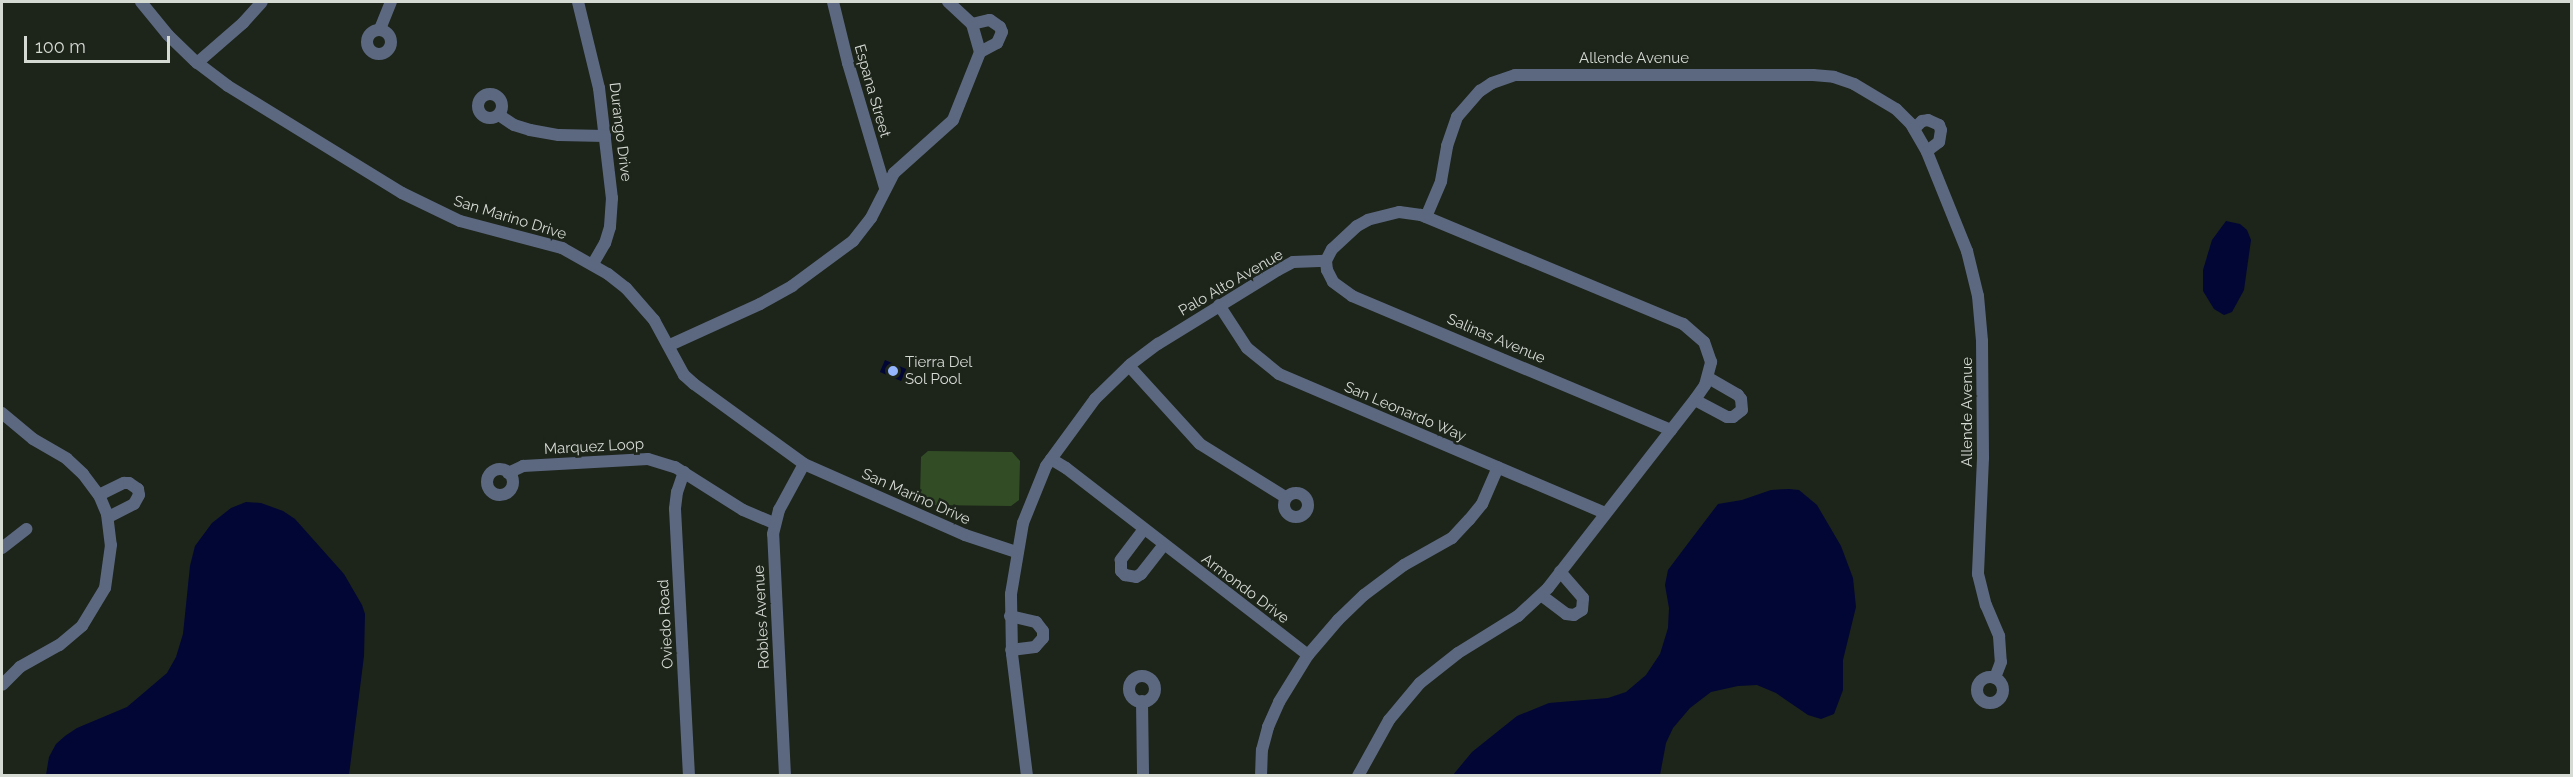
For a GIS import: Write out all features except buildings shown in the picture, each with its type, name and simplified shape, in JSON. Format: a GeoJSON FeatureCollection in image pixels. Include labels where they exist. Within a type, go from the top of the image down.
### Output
{"type":"FeatureCollection","features":[{"type":"Feature","properties":{"kind":"street","name":"San Marino Drive"},"geometry":{"type":"LineString","coordinates":[[141,2],[168,35],[197,63],[228,86],[322,145],[433,210],[460,221],[562,248],[593,264],[641,303],[670,345],[684,375],[693,384],[719,405],[804,464],[965,536],[1016,552]]}},
{"type":"Feature","properties":{"kind":"street"},"geometry":{"type":"LineString","coordinates":[[197,63],[243,23],[262,2]]}},
{"type":"Feature","properties":{"kind":"street"},"geometry":{"type":"LineString","coordinates":[[380,29],[390,2]]}},
{"type":"Feature","properties":{"kind":"street","name":"Durango Drive"},"geometry":{"type":"LineString","coordinates":[[578,2],[597,73],[611,178],[612,213],[605,243],[593,264]]}},
{"type":"Feature","properties":{"kind":"street","name":"Espana Street"},"geometry":{"type":"LineString","coordinates":[[833,2],[848,63],[885,188]]}},
{"type":"Feature","properties":{"kind":"street"},"geometry":{"type":"LineString","coordinates":[[670,345],[760,304],[792,285],[853,241],[871,218],[894,173],[953,120],[980,52],[972,24],[948,2]]}},
{"type":"Feature","properties":{"kind":"street"},"geometry":{"type":"LineString","coordinates":[[972,24],[990,20],[1000,27],[1002,32],[997,43],[980,52]]}},
{"type":"Feature","properties":{"kind":"street","name":"Allende Avenue"},"geometry":{"type":"LineString","coordinates":[[1426,217],[1441,181],[1457,117],[1480,91],[1492,83],[1515,75],[1834,77],[1878,97],[1896,109],[1914,129],[1927,151],[1967,251],[1978,296],[1982,341],[1983,458],[1978,574],[1986,605],[1999,636],[2001,662],[1995,678]]}},
{"type":"Feature","properties":{"kind":"street"},"geometry":{"type":"LineString","coordinates":[[500,115],[514,125],[530,130],[559,135],[605,136]]}},
{"type":"Feature","properties":{"kind":"street"},"geometry":{"type":"LineString","coordinates":[[1914,129],[1928,120],[1939,125],[1941,130],[1939,142],[1927,151]]}},
{"type":"Feature","properties":{"kind":"street"},"geometry":{"type":"LineString","coordinates":[[1326,261],[1332,249],[1343,237],[1368,220],[1399,212],[1426,217],[1683,324],[1704,342],[1711,362],[1708,378],[1695,400],[1541,595],[1518,616],[1442,665],[1414,689],[1389,720],[1358,776]]}},
{"type":"Feature","properties":{"kind":"street","name":"Palo Alto Avenue"},"geometry":{"type":"LineString","coordinates":[[1028,776],[1011,650],[1010,616],[1016,552],[1023,523],[1051,459],[1095,399],[1129,366],[1219,305],[1293,262],[1326,261]]}},
{"type":"Feature","properties":{"kind":"street","name":"Salinas Avenue"},"geometry":{"type":"LineString","coordinates":[[1326,261],[1333,282],[1352,296],[1671,430]]}},
{"type":"Feature","properties":{"kind":"street","name":"San Leonardo Way"},"geometry":{"type":"LineString","coordinates":[[1219,305],[1247,348],[1279,374],[1605,513]]}},
{"type":"Feature","properties":{"kind":"street"},"geometry":{"type":"LineString","coordinates":[[1129,366],[1200,444],[1285,497]]}},
{"type":"Feature","properties":{"kind":"street"},"geometry":{"type":"LineString","coordinates":[[1695,400],[1727,417],[1733,417],[1742,410],[1743,405],[1738,395],[1708,378]]}},
{"type":"Feature","properties":{"kind":"street"},"geometry":{"type":"LineString","coordinates":[[2,413],[33,439],[67,459],[83,474],[99,495],[108,517],[111,544],[108,576],[90,615],[69,638],[20,667],[2,685]]}},
{"type":"Feature","properties":{"kind":"street","name":"Marquez Loop"},"geometry":{"type":"LineString","coordinates":[[508,473],[522,466],[648,459],[684,472],[743,510],[774,523]]}},
{"type":"Feature","properties":{"kind":"street","name":"Armondo Drive"},"geometry":{"type":"LineString","coordinates":[[1051,459],[1066,468],[1308,655]]}},
{"type":"Feature","properties":{"kind":"street","name":"Robles Avenue"},"geometry":{"type":"LineString","coordinates":[[785,776],[774,523],[804,464]]}},
{"type":"Feature","properties":{"kind":"street"},"geometry":{"type":"LineString","coordinates":[[1261,776],[1262,750],[1268,727],[1279,702],[1308,655],[1338,620],[1364,596],[1404,565],[1452,538],[1482,504],[1498,467]]}},
{"type":"Feature","properties":{"kind":"street","name":"Oviedo Road"},"geometry":{"type":"LineString","coordinates":[[684,472],[677,492],[675,509],[689,776]]}},
{"type":"Feature","properties":{"kind":"street"},"geometry":{"type":"LineString","coordinates":[[99,495],[124,483],[129,483],[138,489],[139,495],[134,504],[108,517]]}},
{"type":"Feature","properties":{"kind":"street"},"geometry":{"type":"LineString","coordinates":[[1144,529],[1121,560],[1120,566],[1125,575],[1136,577],[1141,574],[1164,546]]}},
{"type":"Feature","properties":{"kind":"street"},"geometry":{"type":"LineString","coordinates":[[2,548],[26,530]]}},
{"type":"Feature","properties":{"kind":"street"},"geometry":{"type":"LineString","coordinates":[[1541,595],[1566,614],[1574,615],[1582,610],[1583,598],[1560,572]]}},
{"type":"Feature","properties":{"kind":"street"},"geometry":{"type":"LineString","coordinates":[[1010,616],[1035,622],[1043,632],[1043,638],[1035,647],[1011,650]]}},
{"type":"Feature","properties":{"kind":"street"},"geometry":{"type":"LineString","coordinates":[[1142,701],[1143,776]]}},
{"type":"Feature","properties":{"kind":"green space"},"geometry":{"type":"Polygon","coordinates":[[[928,451],[1012,452],[1020,461],[1019,500],[1011,506],[927,505],[920,498],[921,457],[928,451]]]}},
{"type":"Feature","properties":{"kind":"shaded area"},"geometry":{"type":"Polygon","coordinates":[[[2226,221],[2240,224],[2247,230],[2251,240],[2244,290],[2232,312],[2224,315],[2214,309],[2203,291],[2203,270],[2212,240],[2226,221]]]}},
{"type":"Feature","properties":{"kind":"shaded area","name":"Tierra Del Sol Pool"},"geometry":{"type":"Polygon","coordinates":[[[885,360],[906,369],[901,381],[880,372],[885,360]]]}},
{"type":"Feature","properties":{"kind":"shaded area"},"geometry":{"type":"Polygon","coordinates":[[[1771,490],[1799,490],[1817,505],[1841,546],[1853,578],[1856,607],[1843,660],[1843,690],[1834,714],[1821,719],[1808,715],[1776,693],[1757,685],[1738,686],[1711,692],[1690,708],[1673,728],[1666,743],[1660,775],[1453,775],[1472,752],[1517,716],[1549,703],[1608,698],[1626,692],[1646,675],[1660,654],[1668,628],[1669,608],[1665,585],[1668,570],[1718,504],[1742,500],[1771,490]]]}},
{"type":"Feature","properties":{"kind":"shaded area"},"geometry":{"type":"Polygon","coordinates":[[[246,502],[261,503],[283,511],[295,519],[344,574],[362,605],[365,614],[364,656],[349,775],[46,775],[49,757],[56,744],[65,736],[77,728],[127,707],[167,673],[176,657],[183,634],[190,566],[195,546],[212,523],[231,508],[246,502]]]}},
{"type":"Feature","properties":{"kind":"place","name":"Tierra Del Sol Pool"},"geometry":{"type":"Point","coordinates":[893,371]}}]}
